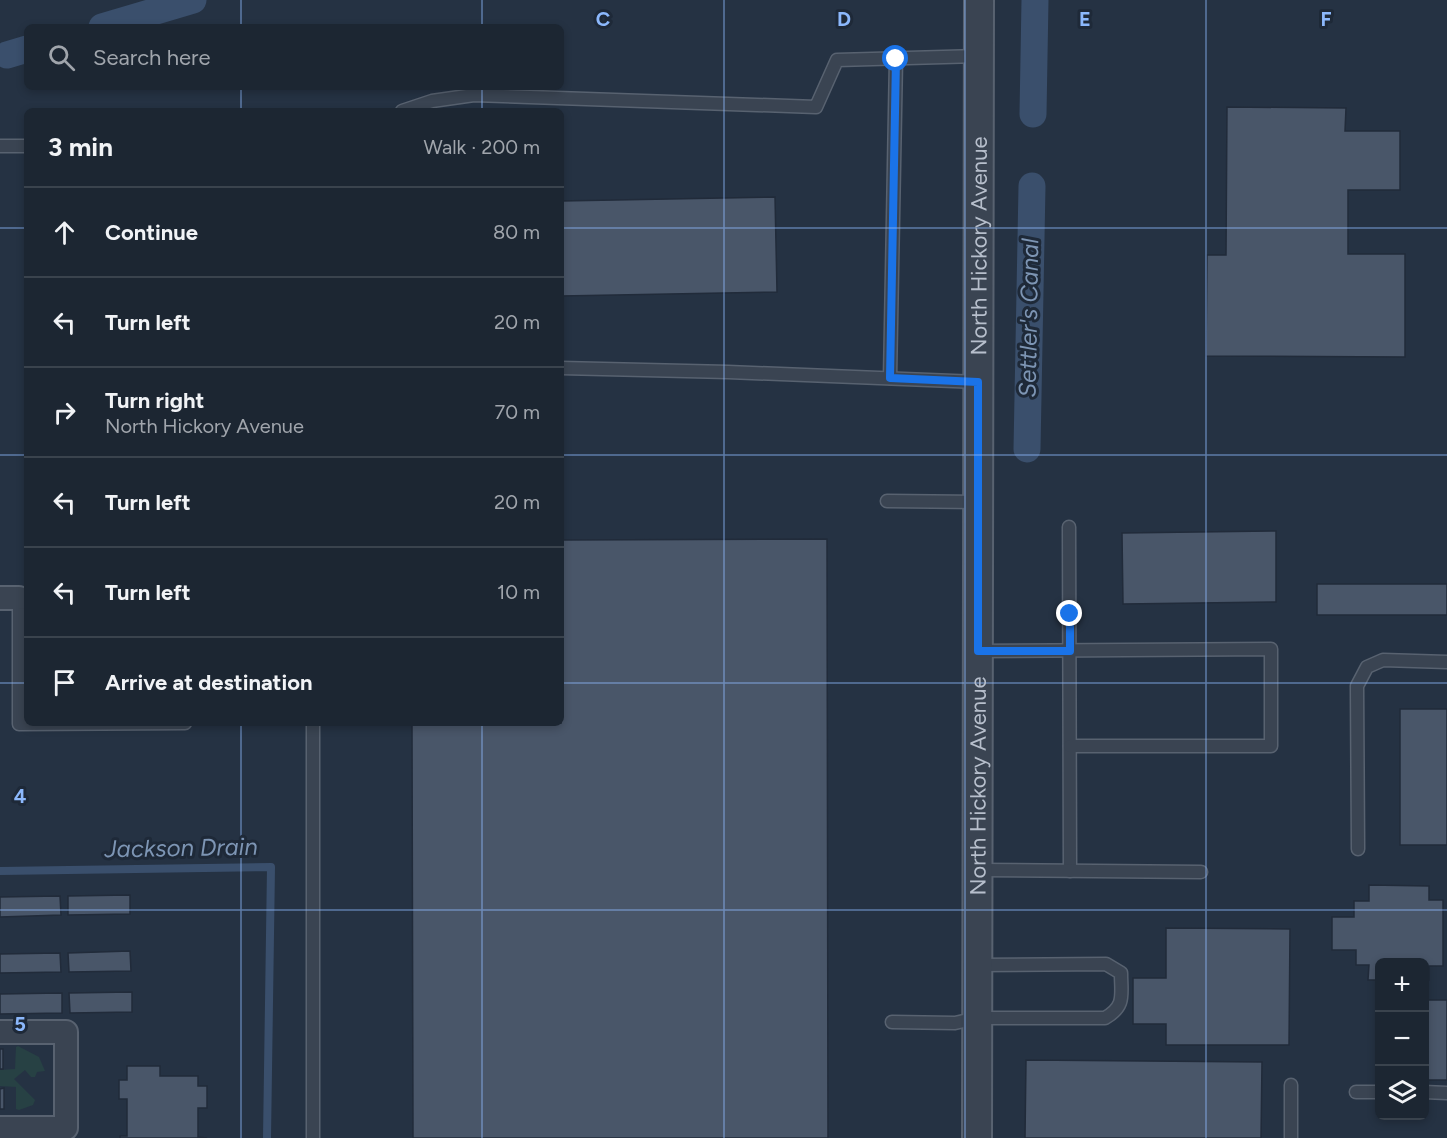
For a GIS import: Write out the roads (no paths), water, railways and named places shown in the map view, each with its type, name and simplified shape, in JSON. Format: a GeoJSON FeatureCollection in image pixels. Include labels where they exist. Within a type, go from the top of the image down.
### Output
{"type":"FeatureCollection","features":[{"type":"Feature","properties":{"kind":"street","name":"North Hickory Avenue"},"geometry":{"type":"LineString","coordinates":[[977,1138],[979,0]]}},
{"type":"Feature","properties":{"kind":"street"},"geometry":{"type":"LineString","coordinates":[[0,1032],[66,1032],[66,1128],[0,1128]]}},
{"type":"Feature","properties":{"kind":"lane"},"geometry":{"type":"LineString","coordinates":[[411,108],[432,101],[474,95],[816,107],[837,60],[979,56]]}},
{"type":"Feature","properties":{"kind":"lane"},"geometry":{"type":"LineString","coordinates":[[890,378],[896,59]]}},
{"type":"Feature","properties":{"kind":"lane"},"geometry":{"type":"LineString","coordinates":[[0,147],[24,146]]}},
{"type":"Feature","properties":{"kind":"lane"},"geometry":{"type":"LineString","coordinates":[[564,368],[978,382]]}},
{"type":"Feature","properties":{"kind":"lane"},"geometry":{"type":"LineString","coordinates":[[887,501],[978,502]]}},
{"type":"Feature","properties":{"kind":"lane"},"geometry":{"type":"LineString","coordinates":[[1069,527],[1070,871]]}},
{"type":"Feature","properties":{"kind":"lane"},"geometry":{"type":"LineString","coordinates":[[15,598],[19,724],[24,724]]}},
{"type":"Feature","properties":{"kind":"lane"},"geometry":{"type":"LineString","coordinates":[[978,651],[1271,649],[1271,746],[1070,746]]}},
{"type":"Feature","properties":{"kind":"lane"},"geometry":{"type":"LineString","coordinates":[[1358,849],[1357,686],[1367,667],[1383,660],[1447,662]]}},
{"type":"Feature","properties":{"kind":"lane"},"geometry":{"type":"LineString","coordinates":[[313,726],[313,1138]]}},
{"type":"Feature","properties":{"kind":"lane"},"geometry":{"type":"LineString","coordinates":[[978,870],[1201,872]]}},
{"type":"Feature","properties":{"kind":"lane"},"geometry":{"type":"LineString","coordinates":[[892,1022],[955,1023],[978,1017],[1105,1018],[1116,1011],[1121,1001],[1121,973],[1106,964],[978,965]]}},
{"type":"Feature","properties":{"kind":"lane"},"geometry":{"type":"LineString","coordinates":[[1291,1085],[1291,1138]]}},
{"type":"Feature","properties":{"kind":"lane"},"geometry":{"type":"LineString","coordinates":[[1356,1092],[1375,1092]]}},
{"type":"Feature","properties":{"kind":"lane"},"geometry":{"type":"LineString","coordinates":[[1429,1092],[1447,1093]]}},
{"type":"Feature","properties":{"kind":"waterway"},"geometry":{"type":"LineString","coordinates":[[112,24],[193,0]]}},
{"type":"Feature","properties":{"kind":"waterway","name":"Settler's Canal"},"geometry":{"type":"LineString","coordinates":[[1033,114],[1035,0]]}},
{"type":"Feature","properties":{"kind":"waterway"},"geometry":{"type":"LineString","coordinates":[[7,55],[24,50]]}},
{"type":"Feature","properties":{"kind":"waterway","name":"Settler's Canal"},"geometry":{"type":"LineString","coordinates":[[1027,449],[1032,186]]}},
{"type":"Feature","properties":{"kind":"waterway","name":"Jackson Drain"},"geometry":{"type":"LineString","coordinates":[[0,871],[271,867],[267,1138]]}}]}
